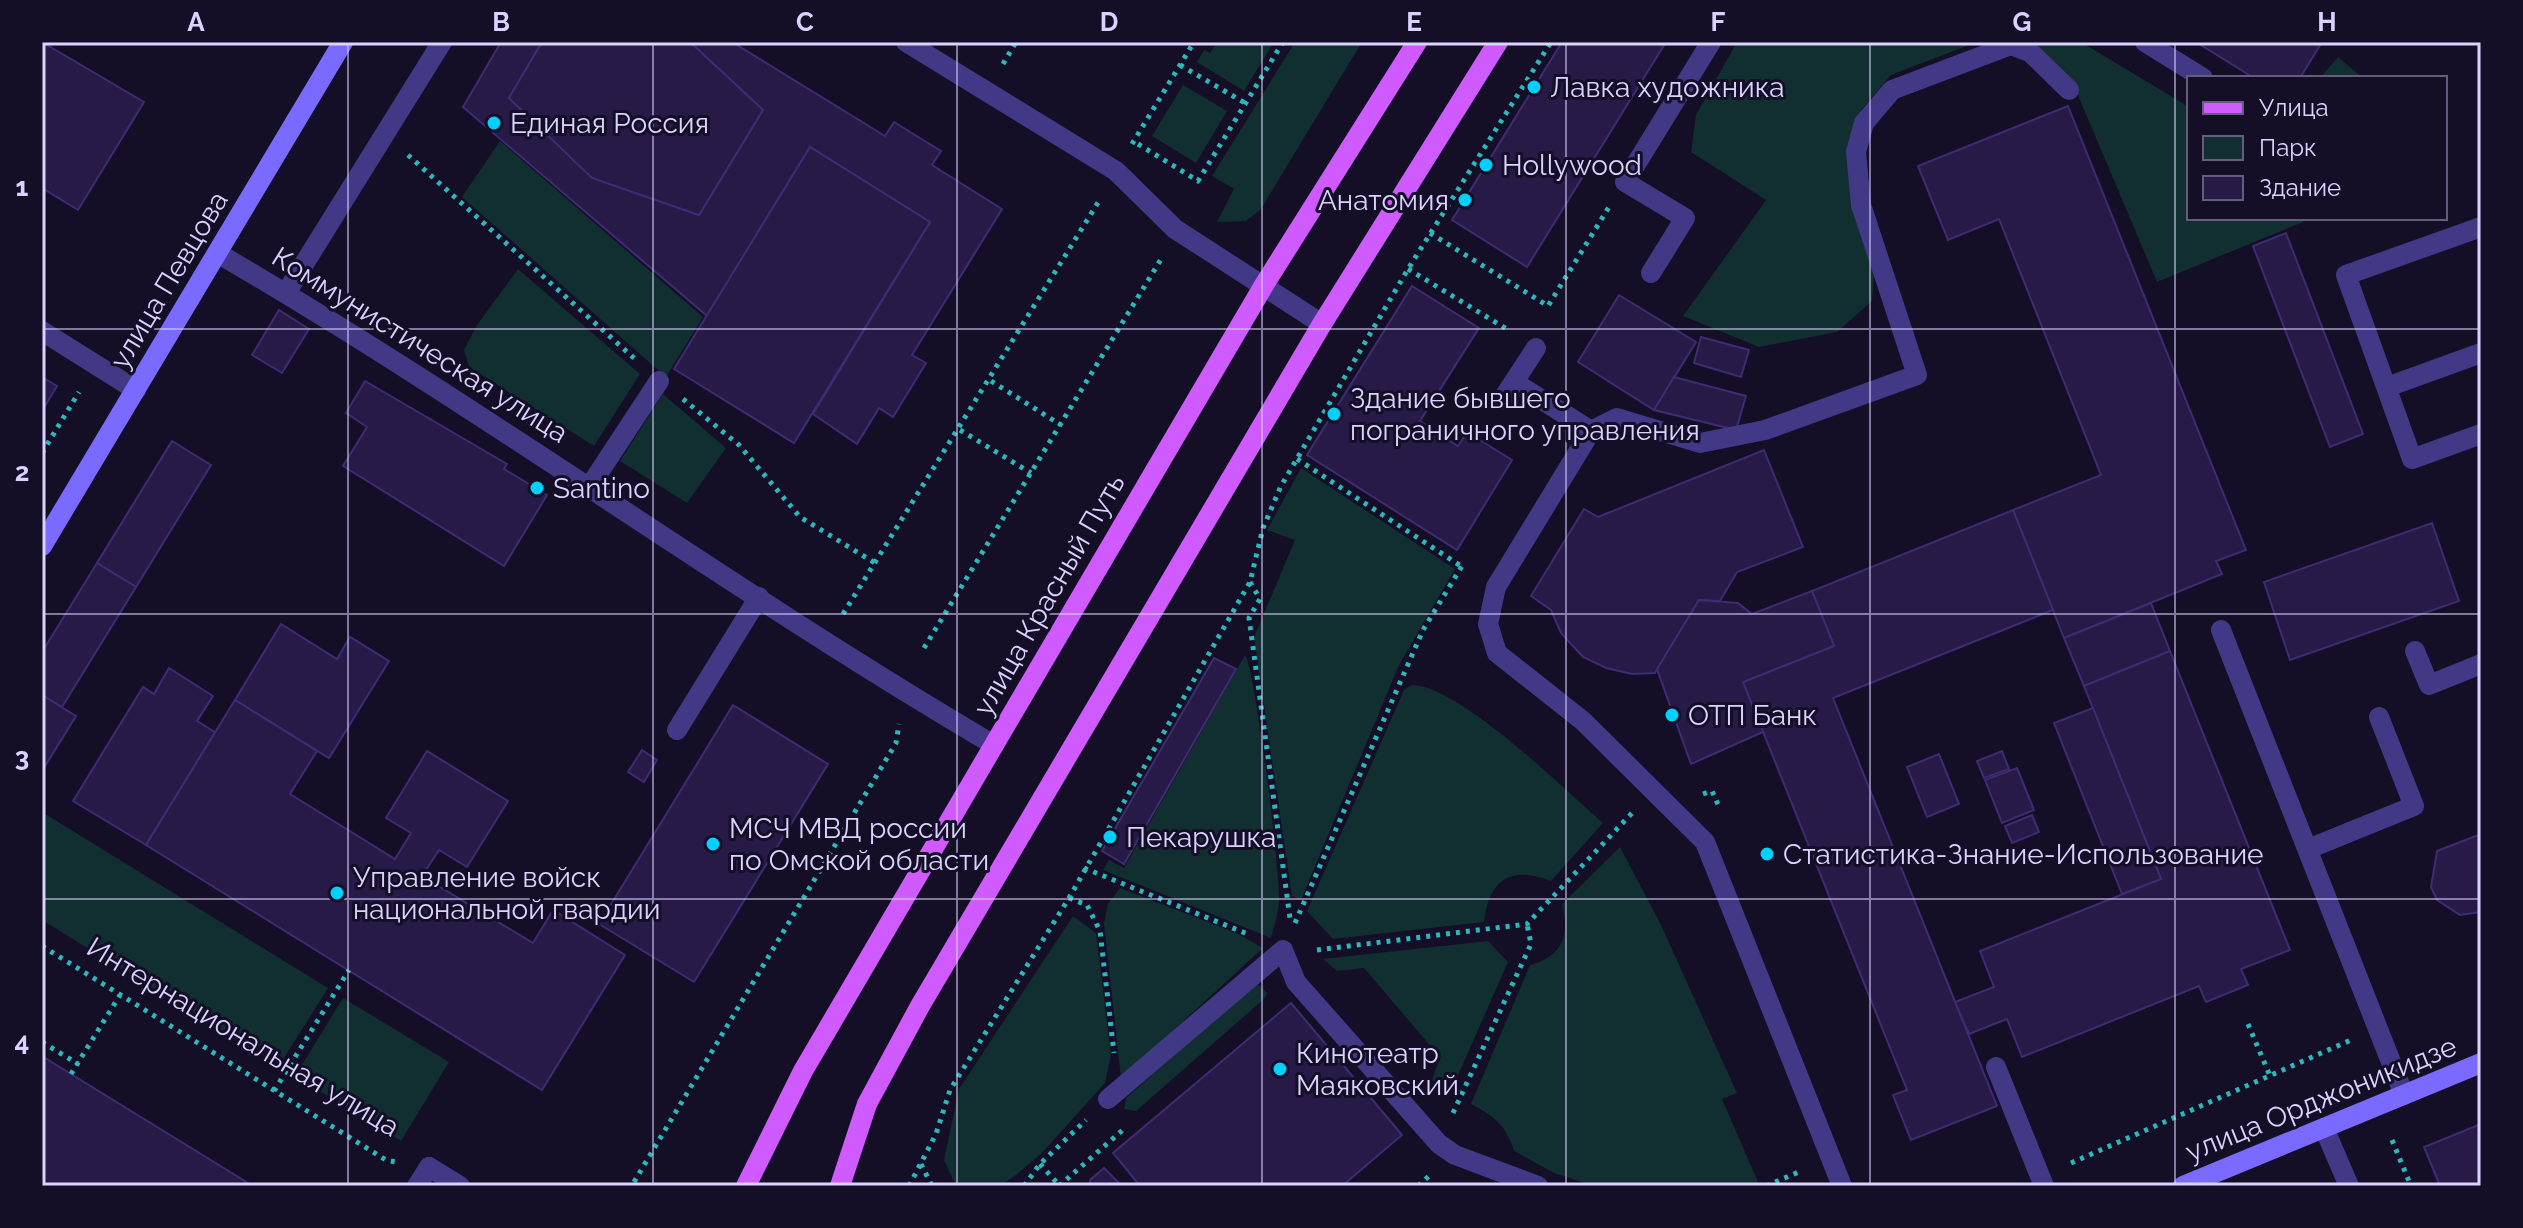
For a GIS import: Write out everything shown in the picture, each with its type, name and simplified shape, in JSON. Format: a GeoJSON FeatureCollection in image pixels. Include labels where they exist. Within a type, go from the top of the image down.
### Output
{"type":"FeatureCollection","features":[{"type":"Feature","properties":{"kind":"main road","name":"улица Красный Путь"},"geometry":{"type":"LineString","coordinates":[[746,1186],[803,1071],[994,745],[1264,285],[1417,42]]}},
{"type":"Feature","properties":{"kind":"main road"},"geometry":{"type":"LineString","coordinates":[[840,1186],[867,1104],[920,1006],[1322,324],[1498,42]]}},
{"type":"Feature","properties":{"kind":"street","name":"улица Певцова"},"geometry":{"type":"LineString","coordinates":[[42,546],[343,42]]}},
{"type":"Feature","properties":{"kind":"street"},"geometry":{"type":"LineString","coordinates":[[286,293],[442,42]]}},
{"type":"Feature","properties":{"kind":"street"},"geometry":{"type":"LineString","coordinates":[[906,42],[1116,171],[1175,229],[1322,324]]}},
{"type":"Feature","properties":{"kind":"street"},"geometry":{"type":"LineString","coordinates":[[1651,273],[1685,218],[1625,182],[1711,42]]}},
{"type":"Feature","properties":{"kind":"street"},"geometry":{"type":"LineString","coordinates":[[2145,42],[2200,76]]}},
{"type":"Feature","properties":{"kind":"street"},"geometry":{"type":"LineString","coordinates":[[1842,1186],[1705,842],[1583,721],[1497,653],[1488,624],[1496,587],[1591,431],[1617,418],[1700,443],[1765,430],[1917,375],[1861,205],[1856,152],[1864,123],[1892,90],[2011,45],[2030,52],[2069,90]]}},
{"type":"Feature","properties":{"kind":"street"},"geometry":{"type":"LineString","coordinates":[[2481,227],[2346,275],[2412,459],[2481,434]]}},
{"type":"Feature","properties":{"kind":"street","name":"Коммунистическая улица"},"geometry":{"type":"LineString","coordinates":[[219,254],[286,293],[590,486],[826,641],[994,745]]}},
{"type":"Feature","properties":{"kind":"street"},"geometry":{"type":"LineString","coordinates":[[42,331],[136,390]]}},
{"type":"Feature","properties":{"kind":"street"},"geometry":{"type":"LineString","coordinates":[[1502,400],[1536,348]]}},
{"type":"Feature","properties":{"kind":"street"},"geometry":{"type":"LineString","coordinates":[[2387,387],[2481,353]]}},
{"type":"Feature","properties":{"kind":"street"},"geometry":{"type":"LineString","coordinates":[[590,486],[659,381]]}},
{"type":"Feature","properties":{"kind":"street"},"geometry":{"type":"LineString","coordinates":[[1514,382],[1591,431]]}},
{"type":"Feature","properties":{"kind":"street"},"geometry":{"type":"LineString","coordinates":[[677,730],[759,597]]}},
{"type":"Feature","properties":{"kind":"street"},"geometry":{"type":"LineString","coordinates":[[2221,630],[2404,1095]]}},
{"type":"Feature","properties":{"kind":"street"},"geometry":{"type":"LineString","coordinates":[[2415,651],[2429,685],[2481,664]]}},
{"type":"Feature","properties":{"kind":"street"},"geometry":{"type":"LineString","coordinates":[[2308,849],[2414,806],[2379,717]]}},
{"type":"Feature","properties":{"kind":"street"},"geometry":{"type":"LineString","coordinates":[[1108,1099],[1283,950],[1296,982],[1439,1144],[1455,1155],[1538,1186]]}},
{"type":"Feature","properties":{"kind":"street","name":"улица Орджоникидзе"},"geometry":{"type":"LineString","coordinates":[[2183,1186],[2481,1063]]}},
{"type":"Feature","properties":{"kind":"street"},"geometry":{"type":"LineString","coordinates":[[1996,1067],[2042,1181]]}},
{"type":"Feature","properties":{"kind":"street"},"geometry":{"type":"LineString","coordinates":[[2324,1128],[2349,1186]]}},
{"type":"Feature","properties":{"kind":"street"},"geometry":{"type":"LineString","coordinates":[[417,1186],[429,1167],[460,1186]]}},
{"type":"Feature","properties":{"kind":"path"},"geometry":{"type":"LineString","coordinates":[[1005,59],[1016,42]]}},
{"type":"Feature","properties":{"kind":"path"},"geometry":{"type":"LineString","coordinates":[[1134,141],[1194,42]]}},
{"type":"Feature","properties":{"kind":"path"},"geometry":{"type":"LineString","coordinates":[[1198,181],[1283,42]]}},
{"type":"Feature","properties":{"kind":"path"},"geometry":{"type":"LineString","coordinates":[[909,1186],[950,1090],[1069,898],[1250,582],[1263,528],[1297,459],[1408,269],[1551,42]]}},
{"type":"Feature","properties":{"kind":"path"},"geometry":{"type":"LineString","coordinates":[[1180,65],[1245,103]]}},
{"type":"Feature","properties":{"kind":"path"},"geometry":{"type":"LineString","coordinates":[[384,133],[659,381],[739,445],[800,517],[875,563]]}},
{"type":"Feature","properties":{"kind":"path"},"geometry":{"type":"LineString","coordinates":[[1430,233],[1548,306],[1625,182]]}},
{"type":"Feature","properties":{"kind":"path"},"geometry":{"type":"LineString","coordinates":[[826,641],[991,381],[1095,208]]}},
{"type":"Feature","properties":{"kind":"path"},"geometry":{"type":"LineString","coordinates":[[924,648],[1165,252]]}},
{"type":"Feature","properties":{"kind":"path"},"geometry":{"type":"LineString","coordinates":[[1408,269],[1536,348]]}},
{"type":"Feature","properties":{"kind":"path"},"geometry":{"type":"LineString","coordinates":[[42,453],[95,364]]}},
{"type":"Feature","properties":{"kind":"path"},"geometry":{"type":"LineString","coordinates":[[991,381],[1061,425]]}},
{"type":"Feature","properties":{"kind":"path"},"geometry":{"type":"LineString","coordinates":[[960,430],[1031,473]]}},
{"type":"Feature","properties":{"kind":"path"},"geometry":{"type":"LineString","coordinates":[[1250,582],[1260,599],[1249,618],[1291,932],[1423,630],[1462,566],[1297,459]]}},
{"type":"Feature","properties":{"kind":"path"},"geometry":{"type":"LineString","coordinates":[[634,1182],[896,743],[900,719]]}},
{"type":"Feature","properties":{"kind":"path"},"geometry":{"type":"LineString","coordinates":[[1084,868],[1283,950],[1336,951],[1527,924],[1652,791]]}},
{"type":"Feature","properties":{"kind":"path"},"geometry":{"type":"LineString","coordinates":[[1024,1186],[1040,1164],[1108,1099],[1114,1083],[1114,1051],[1100,931],[1087,905],[1069,898]]}},
{"type":"Feature","properties":{"kind":"path"},"geometry":{"type":"LineString","coordinates":[[1439,1144],[1531,944],[1527,924]]}},
{"type":"Feature","properties":{"kind":"path","name":"Интернациональная улица"},"geometry":{"type":"LineString","coordinates":[[42,946],[386,1160],[429,1167]]}},
{"type":"Feature","properties":{"kind":"path"},"geometry":{"type":"LineString","coordinates":[[274,1091],[349,970]]}},
{"type":"Feature","properties":{"kind":"path"},"geometry":{"type":"LineString","coordinates":[[71,1074],[120,995]]}},
{"type":"Feature","properties":{"kind":"path"},"geometry":{"type":"LineString","coordinates":[[2248,1024],[2270,1076]]}},
{"type":"Feature","properties":{"kind":"path"},"geometry":{"type":"LineString","coordinates":[[2042,1181],[2379,1028]]}},
{"type":"Feature","properties":{"kind":"path"},"geometry":{"type":"LineString","coordinates":[[42,1042],[78,1064]]}},
{"type":"Feature","properties":{"kind":"path"},"geometry":{"type":"LineString","coordinates":[[2392,1140],[2411,1186]]}},
{"type":"Feature","properties":{"kind":"path"},"geometry":{"type":"LineString","coordinates":[[921,1164],[932,1186]]}},
{"type":"Feature","properties":{"kind":"path"},"geometry":{"type":"LineString","coordinates":[[1040,1164],[1060,1186]]}},
{"type":"Feature","properties":{"kind":"green space"},"geometry":{"type":"Polygon","coordinates":[[[1217,42],[1274,42],[1244,91],[1197,62],[1204,50],[1210,53],[1217,42]]]}},
{"type":"Feature","properties":{"kind":"green space"},"geometry":{"type":"Polygon","coordinates":[[[1295,42],[1362,42],[1261,209],[1246,221],[1217,222],[1234,189],[1212,176],[1295,42]]]}},
{"type":"Feature","properties":{"kind":"green space"},"geometry":{"type":"Polygon","coordinates":[[[1737,42],[1977,42],[1891,75],[1862,109],[1852,158],[1878,225],[1872,301],[1837,332],[1759,347],[1683,316],[1766,200],[1691,152],[1696,115],[1737,42]]]}},
{"type":"Feature","properties":{"kind":"green space"},"geometry":{"type":"Polygon","coordinates":[[[2031,42],[2081,42],[2187,106],[2187,220],[2303,222],[2157,282],[2077,93],[2031,42]]]}},
{"type":"Feature","properties":{"kind":"green space"},"geometry":{"type":"Polygon","coordinates":[[[2338,57],[2361,76],[2322,76],[2338,57]]]}},
{"type":"Feature","properties":{"kind":"green space"},"geometry":{"type":"Polygon","coordinates":[[[1183,85],[1227,111],[1196,163],[1152,136],[1183,85]]]}},
{"type":"Feature","properties":{"kind":"green space"},"geometry":{"type":"Polygon","coordinates":[[[500,141],[703,317],[666,377],[462,197],[500,141]]]}},
{"type":"Feature","properties":{"kind":"green space"},"geometry":{"type":"Polygon","coordinates":[[[518,269],[640,374],[594,446],[469,367],[464,350],[477,325],[518,269]]]}},
{"type":"Feature","properties":{"kind":"green space"},"geometry":{"type":"Polygon","coordinates":[[[663,394],[726,448],[687,503],[620,461],[663,394]]]}},
{"type":"Feature","properties":{"kind":"green space"},"geometry":{"type":"Polygon","coordinates":[[[1301,468],[1455,569],[1399,665],[1301,900],[1292,896],[1254,637],[1295,540],[1267,530],[1301,468]]]}},
{"type":"Feature","properties":{"kind":"green space"},"geometry":{"type":"Polygon","coordinates":[[[1245,655],[1261,732],[1279,885],[1277,916],[1271,938],[1103,870],[1109,860],[1124,868],[1245,655]]]}},
{"type":"Feature","properties":{"kind":"green space"},"geometry":{"type":"Polygon","coordinates":[[[1412,685],[1457,702],[1483,720],[1603,823],[1551,881],[1524,875],[1504,880],[1491,896],[1484,922],[1333,939],[1307,911],[1404,690],[1412,685]]]}},
{"type":"Feature","properties":{"kind":"green space"},"geometry":{"type":"Polygon","coordinates":[[[42,812],[328,988],[279,1066],[42,920],[42,812]]]}},
{"type":"Feature","properties":{"kind":"green space"},"geometry":{"type":"Polygon","coordinates":[[[1620,847],[1661,925],[1737,1093],[1722,1099],[1758,1182],[1749,1186],[1594,1186],[1554,1173],[1514,1151],[1498,1122],[1471,1104],[1530,965],[1550,956],[1561,943],[1565,925],[1562,904],[1620,847]]]}},
{"type":"Feature","properties":{"kind":"green space"},"geometry":{"type":"Polygon","coordinates":[[[1120,888],[1239,934],[1263,948],[1121,1078],[1104,923],[1108,904],[1120,888]]]}},
{"type":"Feature","properties":{"kind":"green space"},"geometry":{"type":"Polygon","coordinates":[[[1073,916],[1096,933],[1111,1055],[1105,1083],[1041,1154],[1016,1175],[1000,1186],[956,1186],[944,1160],[959,1089],[1073,916]]]}},
{"type":"Feature","properties":{"kind":"green space"},"geometry":{"type":"Polygon","coordinates":[[[1488,941],[1508,962],[1448,1098],[1432,1080],[1440,1057],[1364,968],[1337,971],[1323,959],[1488,941]]]}},
{"type":"Feature","properties":{"kind":"green space"},"geometry":{"type":"Polygon","coordinates":[[[1260,985],[1267,993],[1264,999],[1136,1111],[1124,1109],[1126,1098],[1252,987],[1260,985]]]}},
{"type":"Feature","properties":{"kind":"green space"},"geometry":{"type":"Polygon","coordinates":[[[343,998],[449,1062],[401,1141],[295,1076],[343,998]]]}},
{"type":"Feature","properties":{"kind":"building"},"geometry":{"type":"Polygon","coordinates":[[[42,42],[144,102],[78,210],[42,188],[42,42]]]}},
{"type":"Feature","properties":{"kind":"building"},"geometry":{"type":"Polygon","coordinates":[[[501,42],[542,42],[509,98],[592,178],[699,215],[763,110],[690,42],[732,42],[885,136],[894,122],[941,151],[932,165],[1002,209],[912,355],[926,363],[893,417],[879,408],[857,444],[813,414],[930,222],[810,147],[707,316],[463,107],[501,42]]]}},
{"type":"Feature","properties":{"kind":"building"},"geometry":{"type":"Polygon","coordinates":[[[542,42],[690,42],[763,110],[699,215],[592,178],[509,98],[542,42]]]}},
{"type":"Feature","properties":{"kind":"building"},"geometry":{"type":"Polygon","coordinates":[[[1562,42],[1666,42],[1527,267],[1452,220],[1562,42]]]}},
{"type":"Feature","properties":{"kind":"building"},"geometry":{"type":"Polygon","coordinates":[[[2196,42],[2322,42],[2301,76],[2251,76],[2196,42]]]}},
{"type":"Feature","properties":{"kind":"building"},"geometry":{"type":"Polygon","coordinates":[[[2068,106],[2246,550],[2216,561],[2222,574],[2064,638],[2013,510],[2101,475],[1999,219],[1948,240],[1918,166],[2068,106]]]}},
{"type":"Feature","properties":{"kind":"building"},"geometry":{"type":"Polygon","coordinates":[[[810,147],[930,222],[794,443],[674,369],[810,147]]]}},
{"type":"Feature","properties":{"kind":"building"},"geometry":{"type":"Polygon","coordinates":[[[2286,233],[2363,434],[2330,447],[2253,246],[2286,233]]]}},
{"type":"Feature","properties":{"kind":"building"},"geometry":{"type":"Polygon","coordinates":[[[1412,286],[1479,328],[1420,421],[1458,446],[1467,432],[1512,460],[1457,550],[1307,455],[1412,286]]]}},
{"type":"Feature","properties":{"kind":"building"},"geometry":{"type":"Polygon","coordinates":[[[1619,295],[1696,342],[1654,410],[1578,362],[1619,295]]]}},
{"type":"Feature","properties":{"kind":"building"},"geometry":{"type":"Polygon","coordinates":[[[279,310],[309,329],[282,373],[252,355],[279,310]]]}},
{"type":"Feature","properties":{"kind":"building"},"geometry":{"type":"Polygon","coordinates":[[[1701,337],[1749,350],[1741,377],[1694,363],[1701,337]]]}},
{"type":"Feature","properties":{"kind":"building"},"geometry":{"type":"Polygon","coordinates":[[[42,377],[57,386],[42,411],[42,377]]]}},
{"type":"Feature","properties":{"kind":"building"},"geometry":{"type":"Polygon","coordinates":[[[1674,377],[1746,396],[1736,430],[1654,410],[1674,377]]]}},
{"type":"Feature","properties":{"kind":"building"},"geometry":{"type":"Polygon","coordinates":[[[365,381],[507,464],[504,469],[547,495],[504,566],[343,466],[367,427],[346,413],[365,381]]]}},
{"type":"Feature","properties":{"kind":"building"},"geometry":{"type":"Polygon","coordinates":[[[172,441],[211,465],[136,587],[97,563],[172,441]]]}},
{"type":"Feature","properties":{"kind":"building"},"geometry":{"type":"Polygon","coordinates":[[[1764,450],[1803,547],[1737,572],[1720,601],[1699,600],[1655,673],[1632,674],[1606,668],[1583,657],[1561,633],[1551,610],[1531,596],[1584,509],[1598,517],[1764,450]]]}},
{"type":"Feature","properties":{"kind":"building"},"geometry":{"type":"Polygon","coordinates":[[[2013,510],[2053,610],[1833,698],[1997,1106],[1911,1140],[1893,1095],[1907,1090],[1743,682],[1834,646],[1812,591],[2013,510]]]}},
{"type":"Feature","properties":{"kind":"building"},"geometry":{"type":"Polygon","coordinates":[[[2432,523],[2459,601],[2290,660],[2264,582],[2432,523]]]}},
{"type":"Feature","properties":{"kind":"building"},"geometry":{"type":"Polygon","coordinates":[[[97,563],[136,587],[62,707],[42,695],[42,652],[97,563]]]}},
{"type":"Feature","properties":{"kind":"building"},"geometry":{"type":"Polygon","coordinates":[[[1812,591],[1834,646],[1743,682],[1763,732],[1691,764],[1657,669],[1699,600],[1738,603],[1752,614],[1812,591]]]}},
{"type":"Feature","properties":{"kind":"building"},"geometry":{"type":"Polygon","coordinates":[[[2151,603],[2170,651],[2084,686],[2064,638],[2151,603]]]}},
{"type":"Feature","properties":{"kind":"building"},"geometry":{"type":"Polygon","coordinates":[[[281,624],[337,659],[350,637],[389,661],[329,758],[235,700],[281,624]]]}},
{"type":"Feature","properties":{"kind":"building"},"geometry":{"type":"Polygon","coordinates":[[[2170,651],[2290,950],[2241,969],[2248,985],[2206,1002],[2199,986],[2022,1057],[2007,1019],[1969,1034],[1955,1002],[1994,987],[1980,951],[2161,879],[2084,686],[2170,651]]]}},
{"type":"Feature","properties":{"kind":"building"},"geometry":{"type":"Polygon","coordinates":[[[1214,658],[1236,669],[1124,864],[1102,851],[1214,658]]]}},
{"type":"Feature","properties":{"kind":"building"},"geometry":{"type":"Polygon","coordinates":[[[169,668],[213,696],[197,721],[215,732],[146,845],[73,801],[143,687],[154,694],[169,668]]]}},
{"type":"Feature","properties":{"kind":"building"},"geometry":{"type":"Polygon","coordinates":[[[42,695],[76,716],[42,771],[42,695]]]}},
{"type":"Feature","properties":{"kind":"building","name":"Управление войск национальной гвардии"},"geometry":{"type":"Polygon","coordinates":[[[235,700],[317,751],[290,794],[395,859],[411,833],[386,818],[427,751],[508,801],[467,867],[439,850],[422,876],[533,943],[553,910],[625,955],[542,1090],[146,845],[235,700]]]}},
{"type":"Feature","properties":{"kind":"building","name":"МСЧ МВД россии по Омской области"},"geometry":{"type":"Polygon","coordinates":[[[733,705],[828,764],[694,982],[599,924],[733,705]]]}},
{"type":"Feature","properties":{"kind":"building"},"geometry":{"type":"Polygon","coordinates":[[[2093,708],[2161,879],[2122,894],[2054,723],[2093,708]]]}},
{"type":"Feature","properties":{"kind":"building"},"geometry":{"type":"Polygon","coordinates":[[[642,750],[657,760],[644,782],[628,772],[642,750]]]}},
{"type":"Feature","properties":{"kind":"building"},"geometry":{"type":"Polygon","coordinates":[[[2002,751],[2009,769],[1984,778],[1977,761],[2002,751]]]}},
{"type":"Feature","properties":{"kind":"building"},"geometry":{"type":"Polygon","coordinates":[[[1939,754],[1959,804],[1927,817],[1907,767],[1939,754]]]}},
{"type":"Feature","properties":{"kind":"building"},"geometry":{"type":"Polygon","coordinates":[[[2017,768],[2034,810],[2002,823],[1985,780],[2017,768]]]}},
{"type":"Feature","properties":{"kind":"building"},"geometry":{"type":"Polygon","coordinates":[[[2032,815],[2039,832],[2012,843],[2005,826],[2032,815]]]}},
{"type":"Feature","properties":{"kind":"building"},"geometry":{"type":"Polygon","coordinates":[[[2481,834],[2481,912],[2460,915],[2437,900],[2431,887],[2437,851],[2481,834]]]}},
{"type":"Feature","properties":{"kind":"building","name":"Кинотеатр Маяковский"},"geometry":{"type":"Polygon","coordinates":[[[1291,1003],[1402,1135],[1342,1186],[1140,1186],[1113,1153],[1291,1003]]]}},
{"type":"Feature","properties":{"kind":"building"},"geometry":{"type":"Polygon","coordinates":[[[42,1056],[71,1074],[253,1186],[42,1186],[42,1056]]]}},
{"type":"Feature","properties":{"kind":"building"},"geometry":{"type":"Polygon","coordinates":[[[2481,1124],[2481,1186],[2440,1186],[2424,1147],[2481,1124]]]}},
{"type":"Feature","properties":{"kind":"building"},"geometry":{"type":"Polygon","coordinates":[[[1104,1168],[1122,1186],[1090,1186],[1090,1180],[1104,1168]]]}},
{"type":"Feature","properties":{"kind":"place","name":"Лавка художника"},"geometry":{"type":"Point","coordinates":[1534,87]}},
{"type":"Feature","properties":{"kind":"place","name":"Единая Россия"},"geometry":{"type":"Point","coordinates":[494,123]}},
{"type":"Feature","properties":{"kind":"place","name":"Hollywood"},"geometry":{"type":"Point","coordinates":[1486,165]}},
{"type":"Feature","properties":{"kind":"place","name":"Анатомия"},"geometry":{"type":"Point","coordinates":[1465,200]}},
{"type":"Feature","properties":{"kind":"place","name":"Здание бывшего пограничного управления"},"geometry":{"type":"Point","coordinates":[1334,414]}},
{"type":"Feature","properties":{"kind":"place","name":"Santino"},"geometry":{"type":"Point","coordinates":[537,488]}},
{"type":"Feature","properties":{"kind":"place","name":"ОТП Банк"},"geometry":{"type":"Point","coordinates":[1672,715]}},
{"type":"Feature","properties":{"kind":"place","name":"Пекарушка"},"geometry":{"type":"Point","coordinates":[1110,837]}},
{"type":"Feature","properties":{"kind":"place","name":"МСЧ МВД россии по Омской области"},"geometry":{"type":"Point","coordinates":[713,844]}},
{"type":"Feature","properties":{"kind":"place","name":"Статистика-Знание-Использование"},"geometry":{"type":"Point","coordinates":[1767,854]}},
{"type":"Feature","properties":{"kind":"place","name":"Управление войск национальной гвардии"},"geometry":{"type":"Point","coordinates":[337,893]}},
{"type":"Feature","properties":{"kind":"place","name":"Кинотеатр Маяковский"},"geometry":{"type":"Point","coordinates":[1280,1069]}}]}
